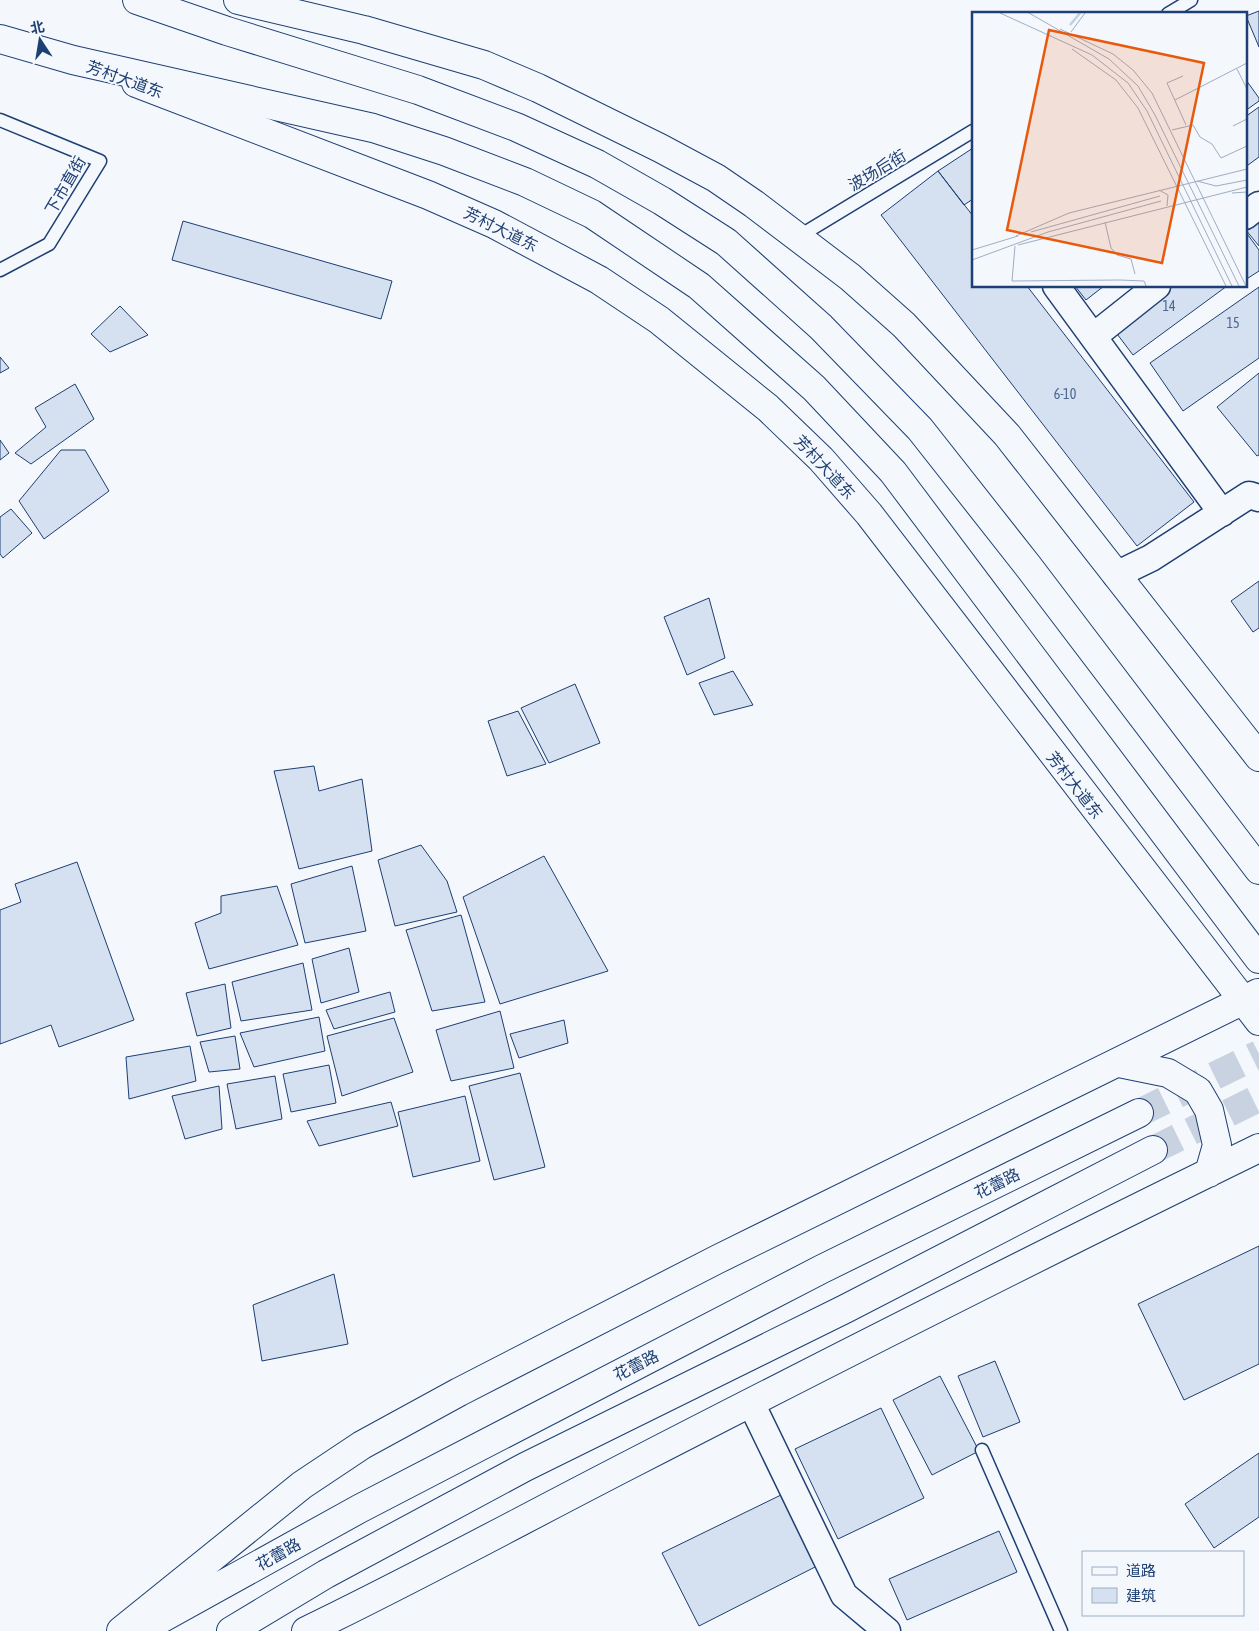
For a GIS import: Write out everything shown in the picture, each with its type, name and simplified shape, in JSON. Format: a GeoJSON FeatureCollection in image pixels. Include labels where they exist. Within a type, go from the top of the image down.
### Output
{"type":"FeatureCollection","features":[{"type":"Feature","properties":{"kind":"main road"},"geometry":{"type":"LineString","coordinates":[[137,0],[227,31],[418,90],[516,127],[597,164],[662,201],[726,242],[821,327],[920,429],[1022,558],[1259,870]]}},
{"type":"Feature","properties":{"kind":"main road"},"geometry":{"type":"LineString","coordinates":[[238,0],[364,30],[484,65],[602,118],[716,178],[798,237],[850,277],[923,346],[1007,435],[1259,757]]}},
{"type":"Feature","properties":{"kind":"main road"},"geometry":{"type":"LineString","coordinates":[[0,39],[74,60]]}},
{"type":"Feature","properties":{"kind":"main road","name":"芳村大道东"},"geometry":{"type":"LineString","coordinates":[[74,60],[373,128],[444,151],[525,182],[592,214],[699,286],[814,388],[893,472],[1259,959]]}},
{"type":"Feature","properties":{"kind":"main road","name":"芳村大道东"},"geometry":{"type":"LineString","coordinates":[[74,60],[266,132],[366,173],[428,195],[494,224],[599,280],[660,320],[715,363],[768,408],[821,459],[869,514],[1250,997],[1259,1021]]}},
{"type":"Feature","properties":{"kind":"main road"},"geometry":{"type":"LineString","coordinates":[[121,1631],[302,1485],[362,1445],[489,1376],[718,1259],[1250,997]]}},
{"type":"Feature","properties":{"kind":"main road"},"geometry":{"type":"LineString","coordinates":[[1119,1063],[1168,1073],[1198,1092],[1209,1110],[1217,1145],[1209,1173]]}},
{"type":"Feature","properties":{"kind":"main road","name":"花蕾路"},"geometry":{"type":"LineString","coordinates":[[139,1631],[359,1509],[763,1300],[1140,1113]]}},
{"type":"Feature","properties":{"kind":"main road"},"geometry":{"type":"LineString","coordinates":[[306,1631],[417,1577],[630,1464],[1038,1256],[1259,1148]]}},
{"type":"Feature","properties":{"kind":"main road"},"geometry":{"type":"LineString","coordinates":[[231,1631],[326,1574],[516,1471],[844,1309],[1153,1150]]}},
{"type":"Feature","properties":{"kind":"street"},"geometry":{"type":"LineString","coordinates":[[1246,215],[1259,205]]}},
{"type":"Feature","properties":{"kind":"street"},"geometry":{"type":"LineString","coordinates":[[1058,288],[1222,513]]}},
{"type":"Feature","properties":{"kind":"street"},"geometry":{"type":"LineString","coordinates":[[1094,336],[1154,288]]}},
{"type":"Feature","properties":{"kind":"street"},"geometry":{"type":"LineString","coordinates":[[1116,575],[1151,558],[1249,495],[1259,498]]}},
{"type":"Feature","properties":{"kind":"street"},"geometry":{"type":"LineString","coordinates":[[751,1403],[844,1596],[887,1631]]}},
{"type":"Feature","properties":{"kind":"lane"},"geometry":{"type":"LineString","coordinates":[[1171,12],[1191,0]]}},
{"type":"Feature","properties":{"kind":"lane","name":"下市直街"},"geometry":{"type":"LineString","coordinates":[[0,120],[100,161],[49,244],[0,270]]}},
{"type":"Feature","properties":{"kind":"lane","name":"波场后街"},"geometry":{"type":"LineString","coordinates":[[798,237],[972,132]]}},
{"type":"Feature","properties":{"kind":"lane"},"geometry":{"type":"LineString","coordinates":[[982,1450],[1061,1631]]}},
{"type":"Feature","properties":{"kind":"building"},"geometry":{"type":"Polygon","coordinates":[[[1259,11],[1259,47],[1246,16],[1259,11]]]}},
{"type":"Feature","properties":{"kind":"building"},"geometry":{"type":"Polygon","coordinates":[[[1246,80],[1259,98],[1259,101],[1246,110],[1246,80]]]}},
{"type":"Feature","properties":{"kind":"building"},"geometry":{"type":"Polygon","coordinates":[[[1259,107],[1259,157],[1248,165],[1246,162],[1246,116],[1259,107]]]}},
{"type":"Feature","properties":{"kind":"building"},"geometry":{"type":"Polygon","coordinates":[[[972,149],[972,200],[964,205],[938,171],[972,149]]]}},
{"type":"Feature","properties":{"kind":"building"},"geometry":{"type":"Polygon","coordinates":[[[938,171],[972,215],[972,288],[1029,288],[1194,502],[1137,546],[881,215],[938,171]]]}},
{"type":"Feature","properties":{"kind":"building"},"geometry":{"type":"Polygon","coordinates":[[[1259,213],[1259,246],[1246,230],[1259,213]]]}},
{"type":"Feature","properties":{"kind":"building"},"geometry":{"type":"Polygon","coordinates":[[[183,221],[392,281],[381,319],[172,260],[183,221]]]}},
{"type":"Feature","properties":{"kind":"building"},"geometry":{"type":"Polygon","coordinates":[[[1246,232],[1259,250],[1259,271],[1246,279],[1246,232]]]}},
{"type":"Feature","properties":{"kind":"building"},"geometry":{"type":"Polygon","coordinates":[[[1259,287],[1259,358],[1183,411],[1150,363],[1259,287]]]}},
{"type":"Feature","properties":{"kind":"building"},"geometry":{"type":"Polygon","coordinates":[[[1077,288],[1101,288],[1086,300],[1077,288]]]}},
{"type":"Feature","properties":{"kind":"building"},"geometry":{"type":"Polygon","coordinates":[[[1163,288],[1224,288],[1133,355],[1111,326],[1163,288]]]}},
{"type":"Feature","properties":{"kind":"building"},"geometry":{"type":"Polygon","coordinates":[[[120,306],[148,335],[110,352],[91,334],[120,306]]]}},
{"type":"Feature","properties":{"kind":"building"},"geometry":{"type":"Polygon","coordinates":[[[0,357],[9,368],[0,373],[0,357]]]}},
{"type":"Feature","properties":{"kind":"building"},"geometry":{"type":"Polygon","coordinates":[[[1259,373],[1259,455],[1257,456],[1217,407],[1259,373]]]}},
{"type":"Feature","properties":{"kind":"building"},"geometry":{"type":"Polygon","coordinates":[[[75,384],[94,419],[31,464],[15,453],[46,427],[35,408],[75,384]]]}},
{"type":"Feature","properties":{"kind":"building"},"geometry":{"type":"Polygon","coordinates":[[[0,440],[9,453],[0,460],[0,440]]]}},
{"type":"Feature","properties":{"kind":"building"},"geometry":{"type":"Polygon","coordinates":[[[61,450],[85,450],[109,491],[44,539],[19,501],[61,450]]]}},
{"type":"Feature","properties":{"kind":"building"},"geometry":{"type":"Polygon","coordinates":[[[11,509],[32,533],[3,558],[0,554],[0,517],[11,509]]]}},
{"type":"Feature","properties":{"kind":"building"},"geometry":{"type":"Polygon","coordinates":[[[1259,581],[1259,628],[1253,632],[1231,601],[1259,581]]]}},
{"type":"Feature","properties":{"kind":"building"},"geometry":{"type":"Polygon","coordinates":[[[709,598],[725,658],[687,675],[664,617],[709,598]]]}},
{"type":"Feature","properties":{"kind":"building"},"geometry":{"type":"Polygon","coordinates":[[[733,671],[753,705],[714,715],[699,683],[733,671]]]}},
{"type":"Feature","properties":{"kind":"building"},"geometry":{"type":"Polygon","coordinates":[[[575,684],[600,743],[549,763],[521,708],[575,684]]]}},
{"type":"Feature","properties":{"kind":"building"},"geometry":{"type":"Polygon","coordinates":[[[518,711],[546,764],[507,776],[488,721],[518,711]]]}},
{"type":"Feature","properties":{"kind":"building"},"geometry":{"type":"Polygon","coordinates":[[[314,766],[319,791],[362,779],[372,851],[299,869],[274,771],[314,766]]]}},
{"type":"Feature","properties":{"kind":"building"},"geometry":{"type":"Polygon","coordinates":[[[421,845],[447,881],[457,912],[395,926],[378,860],[421,845]]]}},
{"type":"Feature","properties":{"kind":"building"},"geometry":{"type":"Polygon","coordinates":[[[544,856],[608,971],[500,1004],[463,897],[544,856]]]}},
{"type":"Feature","properties":{"kind":"building"},"geometry":{"type":"Polygon","coordinates":[[[77,862],[134,1020],[59,1047],[51,1025],[0,1044],[0,910],[21,902],[15,884],[77,862]]]}},
{"type":"Feature","properties":{"kind":"building"},"geometry":{"type":"Polygon","coordinates":[[[352,866],[366,931],[305,943],[291,884],[352,866]]]}},
{"type":"Feature","properties":{"kind":"building"},"geometry":{"type":"Polygon","coordinates":[[[277,886],[298,945],[209,969],[195,923],[221,913],[221,896],[277,886]]]}},
{"type":"Feature","properties":{"kind":"building"},"geometry":{"type":"Polygon","coordinates":[[[461,915],[485,1002],[432,1011],[406,930],[461,915]]]}},
{"type":"Feature","properties":{"kind":"building"},"geometry":{"type":"Polygon","coordinates":[[[349,948],[359,992],[321,1003],[312,959],[349,948]]]}},
{"type":"Feature","properties":{"kind":"building"},"geometry":{"type":"Polygon","coordinates":[[[303,963],[312,1010],[241,1021],[232,982],[303,963]]]}},
{"type":"Feature","properties":{"kind":"building"},"geometry":{"type":"Polygon","coordinates":[[[225,984],[231,1028],[197,1036],[186,993],[225,984]]]}},
{"type":"Feature","properties":{"kind":"building"},"geometry":{"type":"Polygon","coordinates":[[[390,992],[395,1012],[334,1029],[326,1010],[390,992]]]}},
{"type":"Feature","properties":{"kind":"building"},"geometry":{"type":"Polygon","coordinates":[[[500,1011],[514,1068],[451,1081],[436,1030],[500,1011]]]}},
{"type":"Feature","properties":{"kind":"building"},"geometry":{"type":"Polygon","coordinates":[[[319,1017],[325,1051],[254,1067],[240,1033],[319,1017]]]}},
{"type":"Feature","properties":{"kind":"building"},"geometry":{"type":"Polygon","coordinates":[[[394,1018],[413,1072],[342,1096],[327,1036],[394,1018]]]}},
{"type":"Feature","properties":{"kind":"building"},"geometry":{"type":"Polygon","coordinates":[[[564,1020],[568,1043],[519,1058],[510,1034],[564,1020]]]}},
{"type":"Feature","properties":{"kind":"building"},"geometry":{"type":"Polygon","coordinates":[[[235,1036],[240,1069],[209,1072],[200,1042],[235,1036]]]}},
{"type":"Feature","properties":{"kind":"building"},"geometry":{"type":"Polygon","coordinates":[[[190,1046],[196,1081],[129,1099],[126,1057],[190,1046]]]}},
{"type":"Feature","properties":{"kind":"building"},"geometry":{"type":"Polygon","coordinates":[[[329,1065],[336,1103],[291,1112],[283,1074],[329,1065]]]}},
{"type":"Feature","properties":{"kind":"building"},"geometry":{"type":"Polygon","coordinates":[[[520,1073],[545,1167],[494,1180],[469,1086],[520,1073]]]}},
{"type":"Feature","properties":{"kind":"building"},"geometry":{"type":"Polygon","coordinates":[[[275,1076],[282,1119],[236,1129],[227,1084],[275,1076]]]}},
{"type":"Feature","properties":{"kind":"building"},"geometry":{"type":"Polygon","coordinates":[[[219,1086],[222,1129],[185,1139],[172,1096],[219,1086]]]}},
{"type":"Feature","properties":{"kind":"building"},"geometry":{"type":"Polygon","coordinates":[[[465,1096],[480,1161],[413,1177],[398,1112],[465,1096]]]}},
{"type":"Feature","properties":{"kind":"building"},"geometry":{"type":"Polygon","coordinates":[[[391,1102],[398,1126],[319,1146],[307,1121],[391,1102]]]}},
{"type":"Feature","properties":{"kind":"building"},"geometry":{"type":"Polygon","coordinates":[[[1259,1246],[1259,1364],[1184,1400],[1138,1304],[1259,1246]]]}},
{"type":"Feature","properties":{"kind":"building"},"geometry":{"type":"Polygon","coordinates":[[[334,1274],[348,1344],[262,1361],[253,1305],[334,1274]]]}},
{"type":"Feature","properties":{"kind":"building"},"geometry":{"type":"Polygon","coordinates":[[[995,1361],[1020,1422],[983,1437],[958,1376],[995,1361]]]}},
{"type":"Feature","properties":{"kind":"building"},"geometry":{"type":"Polygon","coordinates":[[[940,1376],[979,1451],[932,1475],[893,1400],[940,1376]]]}},
{"type":"Feature","properties":{"kind":"building"},"geometry":{"type":"Polygon","coordinates":[[[881,1408],[924,1498],[838,1539],[795,1449],[881,1408]]]}},
{"type":"Feature","properties":{"kind":"building"},"geometry":{"type":"Polygon","coordinates":[[[1259,1453],[1259,1517],[1214,1548],[1185,1504],[1259,1453]]]}},
{"type":"Feature","properties":{"kind":"building"},"geometry":{"type":"Polygon","coordinates":[[[783,1494],[819,1565],[699,1626],[662,1553],[783,1494]]]}},
{"type":"Feature","properties":{"kind":"building"},"geometry":{"type":"Polygon","coordinates":[[[999,1531],[1017,1572],[907,1620],[889,1579],[999,1531]]]}},
{"type":"Feature","properties":{"kind":"tunnel"},"geometry":{"type":"LineString","coordinates":[[1139,1113],[1259,1054]]}},
{"type":"Feature","properties":{"kind":"tunnel"},"geometry":{"type":"LineString","coordinates":[[1153,1150],[1259,1098]]}}]}
